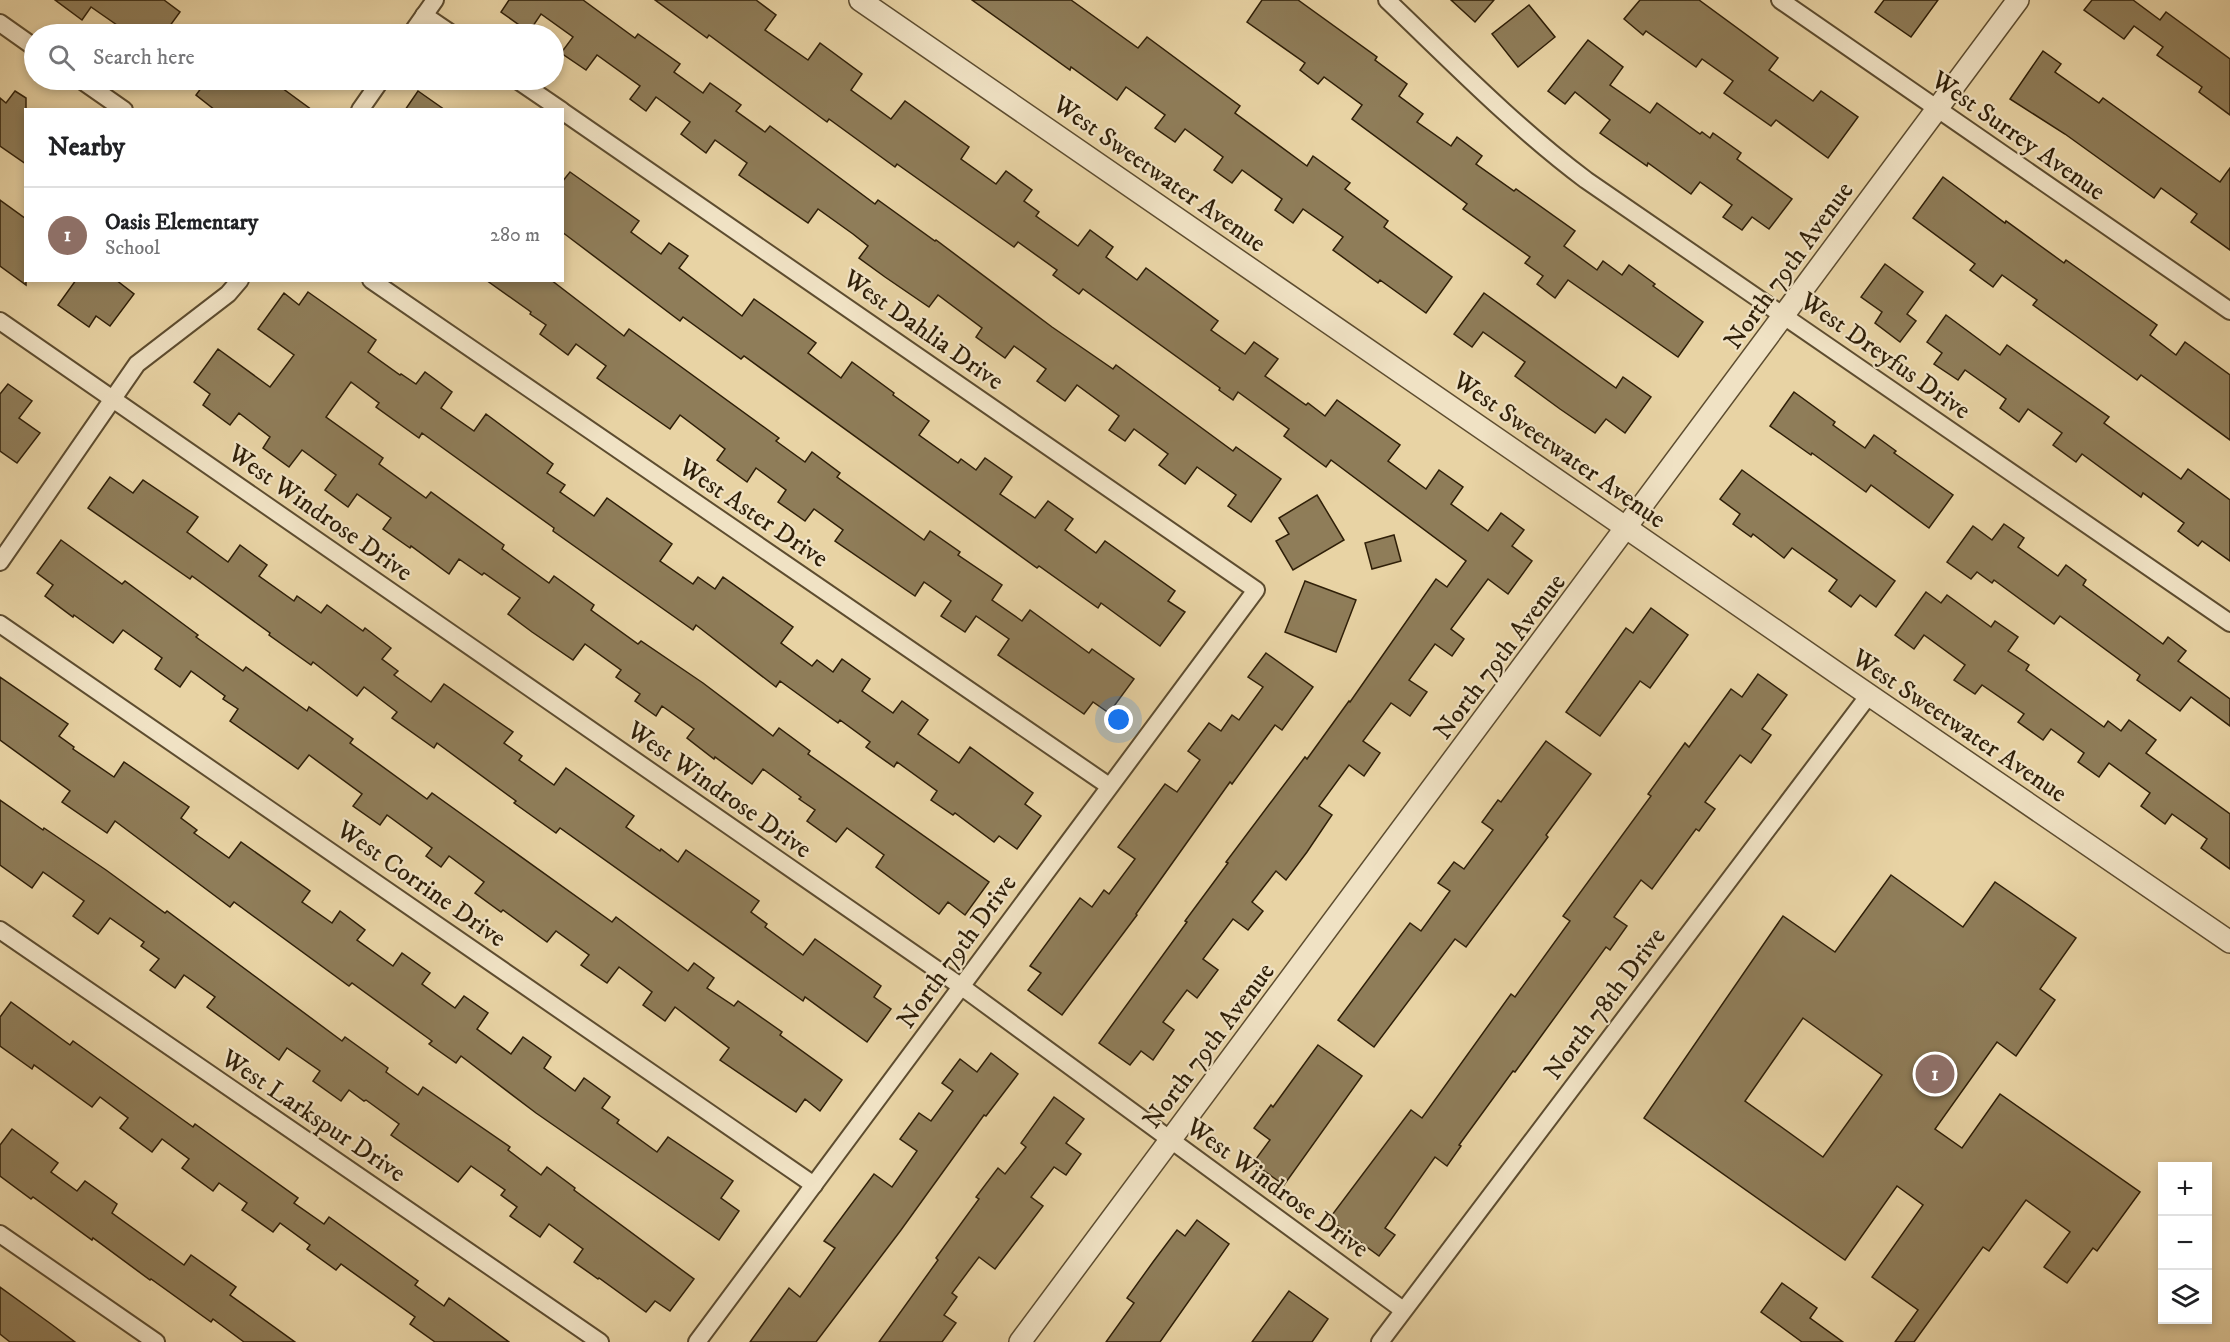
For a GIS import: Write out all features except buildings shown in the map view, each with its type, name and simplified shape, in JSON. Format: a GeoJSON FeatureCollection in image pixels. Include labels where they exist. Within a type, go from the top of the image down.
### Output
{"type":"FeatureCollection","features":[{"type":"Feature","properties":{"kind":"street"},"geometry":{"type":"LineString","coordinates":[[418,24],[435,0]]}},
{"type":"Feature","properties":{"kind":"street","name":"West Sweetwater Avenue"},"geometry":{"type":"LineString","coordinates":[[860,0],[2230,942]]}},
{"type":"Feature","properties":{"kind":"street","name":"West Dreyfus Drive"},"geometry":{"type":"LineString","coordinates":[[1387,0],[1546,150],[1586,180],[2230,623]]}},
{"type":"Feature","properties":{"kind":"street","name":"West Surrey Avenue"},"geometry":{"type":"LineString","coordinates":[[1780,0],[2230,310]]}},
{"type":"Feature","properties":{"kind":"street","name":"North 79th Avenue"},"geometry":{"type":"LineString","coordinates":[[1020,1342],[2019,0]]}},
{"type":"Feature","properties":{"kind":"street"},"geometry":{"type":"LineString","coordinates":[[424,15],[437,24]]}},
{"type":"Feature","properties":{"kind":"street"},"geometry":{"type":"LineString","coordinates":[[0,23],[24,40]]}},
{"type":"Feature","properties":{"kind":"street"},"geometry":{"type":"LineString","coordinates":[[95,90],[121,108]]}},
{"type":"Feature","properties":{"kind":"street"},"geometry":{"type":"LineString","coordinates":[[361,108],[374,90]]}},
{"type":"Feature","properties":{"kind":"street","name":"West Dahlia Drive"},"geometry":{"type":"LineString","coordinates":[[532,90],[559,108]]}},
{"type":"Feature","properties":{"kind":"street","name":"West Dahlia Drive"},"geometry":{"type":"LineString","coordinates":[[564,111],[1256,590]]}},
{"type":"Feature","properties":{"kind":"street"},"geometry":{"type":"LineString","coordinates":[[0,562],[137,364],[228,294],[238,282]]}},
{"type":"Feature","properties":{"kind":"street","name":"West Aster Drive"},"geometry":{"type":"LineString","coordinates":[[374,282],[1109,786]]}},
{"type":"Feature","properties":{"kind":"street","name":"West Windrose Drive"},"geometry":{"type":"LineString","coordinates":[[0,321],[962,987],[1403,1310]]}},
{"type":"Feature","properties":{"kind":"street","name":"North 79th Drive"},"geometry":{"type":"LineString","coordinates":[[697,1342],[1256,590]]}},
{"type":"Feature","properties":{"kind":"street","name":"West Corrine Drive"},"geometry":{"type":"LineString","coordinates":[[0,624],[814,1185]]}},
{"type":"Feature","properties":{"kind":"street","name":"North 78th Drive"},"geometry":{"type":"LineString","coordinates":[[1380,1342],[1869,695]]}},
{"type":"Feature","properties":{"kind":"street","name":"West Larkspur Drive"},"geometry":{"type":"LineString","coordinates":[[0,930],[600,1342]]}},
{"type":"Feature","properties":{"kind":"street"},"geometry":{"type":"LineString","coordinates":[[0,1234],[156,1342]]}},
{"type":"Feature","properties":{"kind":"place","name":"Oasis Elementary"},"geometry":{"type":"Point","coordinates":[1935,1074]}}]}
